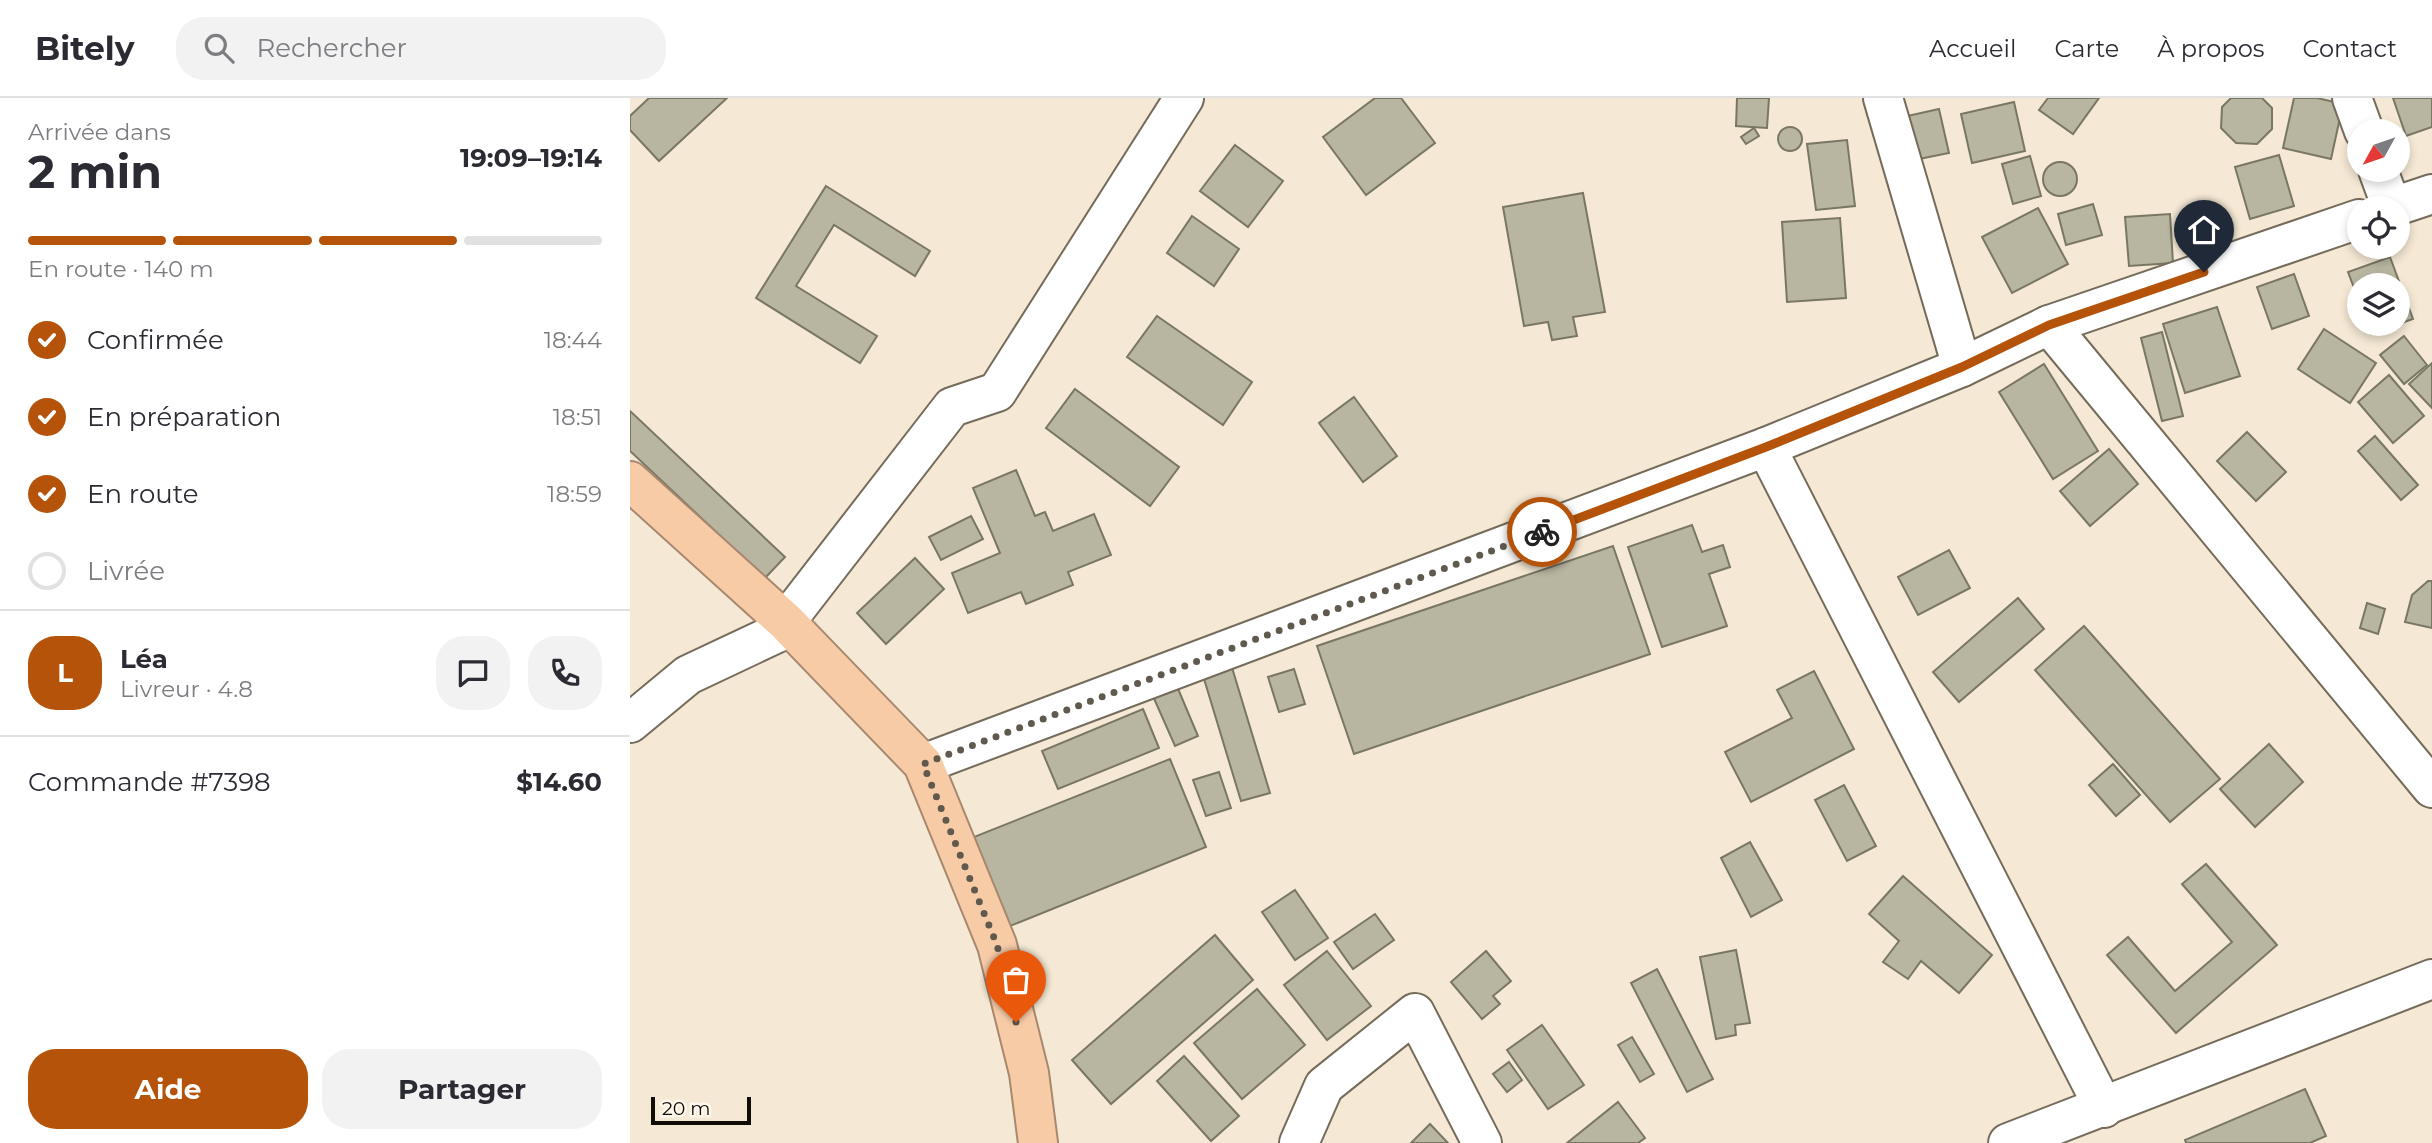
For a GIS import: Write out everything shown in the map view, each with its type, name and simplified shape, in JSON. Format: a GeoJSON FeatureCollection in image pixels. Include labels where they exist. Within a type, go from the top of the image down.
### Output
{"type":"FeatureCollection","features":[{"type":"Feature","properties":{"kind":"highway"},"geometry":{"type":"LineString","coordinates":[[630,481],[786,622],[923,764],[997,945],[1029,1073],[1038,1143]]}},
{"type":"Feature","properties":{"kind":"street"},"geometry":{"type":"LineString","coordinates":[[630,723],[688,675],[777,633],[952,407],[997,392],[1184,98]]}},
{"type":"Feature","properties":{"kind":"street"},"geometry":{"type":"LineString","coordinates":[[1883,98],[1962,367]]}},
{"type":"Feature","properties":{"kind":"street"},"geometry":{"type":"LineString","coordinates":[[2352,98],[2360,119]]}},
{"type":"Feature","properties":{"kind":"street"},"geometry":{"type":"LineString","coordinates":[[2410,202],[2432,194]]}},
{"type":"Feature","properties":{"kind":"street"},"geometry":{"type":"LineString","coordinates":[[923,764],[1766,447],[1962,367],[2049,325],[2347,223]]}},
{"type":"Feature","properties":{"kind":"street"},"geometry":{"type":"LineString","coordinates":[[2049,325],[2432,788]]}},
{"type":"Feature","properties":{"kind":"street"},"geometry":{"type":"LineString","coordinates":[[1766,447],[2104,1108]]}},
{"type":"Feature","properties":{"kind":"street"},"geometry":{"type":"LineString","coordinates":[[2008,1143],[2432,979]]}},
{"type":"Feature","properties":{"kind":"street"},"geometry":{"type":"LineString","coordinates":[[1299,1143],[1324,1086],[1415,1013],[1482,1143]]}},
{"type":"Feature","properties":{"kind":"building"},"geometry":{"type":"Polygon","coordinates":[[[649,98],[727,98],[659,161],[630,130],[630,116],[649,98]]]}},
{"type":"Feature","properties":{"kind":"building"},"geometry":{"type":"Polygon","coordinates":[[[1375,98],[1401,98],[1435,143],[1366,195],[1323,137],[1375,98]]]}},
{"type":"Feature","properties":{"kind":"building"},"geometry":{"type":"Polygon","coordinates":[[[1737,98],[1769,98],[1767,128],[1736,126],[1737,98]]]}},
{"type":"Feature","properties":{"kind":"building"},"geometry":{"type":"Polygon","coordinates":[[[2048,98],[2099,98],[2073,134],[2039,110],[2048,98]]]}},
{"type":"Feature","properties":{"kind":"building"},"geometry":{"type":"Polygon","coordinates":[[[2231,98],[2262,98],[2272,108],[2272,129],[2257,144],[2236,143],[2221,128],[2222,107],[2231,98]]]}},
{"type":"Feature","properties":{"kind":"building"},"geometry":{"type":"Polygon","coordinates":[[[2294,98],[2317,98],[2343,104],[2331,159],[2283,148],[2294,98]]]}},
{"type":"Feature","properties":{"kind":"building"},"geometry":{"type":"Polygon","coordinates":[[[2393,98],[2432,98],[2432,127],[2410,135],[2410,119],[2400,119],[2393,98]]]}},
{"type":"Feature","properties":{"kind":"building"},"geometry":{"type":"Polygon","coordinates":[[[2014,102],[2025,151],[1972,163],[1961,114],[2014,102]]]}},
{"type":"Feature","properties":{"kind":"building"},"geometry":{"type":"Polygon","coordinates":[[[1939,109],[1949,153],[1904,162],[1894,119],[1939,109]]]}},
{"type":"Feature","properties":{"kind":"building"},"geometry":{"type":"Polygon","coordinates":[[[1790,127],[1799,130],[1802,139],[1799,148],[1790,151],[1781,148],[1778,139],[1781,130],[1790,127]]]}},
{"type":"Feature","properties":{"kind":"building"},"geometry":{"type":"Polygon","coordinates":[[[1754,128],[1759,136],[1746,144],[1741,137],[1754,128]]]}},
{"type":"Feature","properties":{"kind":"building"},"geometry":{"type":"Polygon","coordinates":[[[1847,140],[1855,206],[1816,210],[1807,144],[1847,140]]]}},
{"type":"Feature","properties":{"kind":"building"},"geometry":{"type":"Polygon","coordinates":[[[1235,145],[1283,181],[1248,227],[1200,191],[1235,145]]]}},
{"type":"Feature","properties":{"kind":"building"},"geometry":{"type":"Polygon","coordinates":[[[2279,155],[2294,206],[2250,219],[2235,167],[2279,155]]]}},
{"type":"Feature","properties":{"kind":"building"},"geometry":{"type":"Polygon","coordinates":[[[2030,156],[2041,196],[2013,204],[2002,164],[2030,156]]]}},
{"type":"Feature","properties":{"kind":"building"},"geometry":{"type":"Polygon","coordinates":[[[2060,162],[2072,167],[2077,179],[2072,191],[2060,196],[2048,191],[2043,179],[2048,167],[2060,162]]]}},
{"type":"Feature","properties":{"kind":"building"},"geometry":{"type":"Polygon","coordinates":[[[826,186],[930,251],[915,276],[834,225],[796,286],[877,336],[860,363],[756,298],[826,186]]]}},
{"type":"Feature","properties":{"kind":"building"},"geometry":{"type":"Polygon","coordinates":[[[1583,193],[1605,312],[1573,317],[1577,336],[1552,340],[1548,322],[1524,326],[1503,207],[1583,193]]]}},
{"type":"Feature","properties":{"kind":"building"},"geometry":{"type":"Polygon","coordinates":[[[2093,204],[2102,235],[2066,245],[2058,214],[2093,204]]]}},
{"type":"Feature","properties":{"kind":"building"},"geometry":{"type":"Polygon","coordinates":[[[2038,208],[2068,264],[2012,293],[1982,237],[2038,208]]]}},
{"type":"Feature","properties":{"kind":"building"},"geometry":{"type":"Polygon","coordinates":[[[2170,214],[2173,263],[2129,266],[2125,217],[2170,214]]]}},
{"type":"Feature","properties":{"kind":"building"},"geometry":{"type":"Polygon","coordinates":[[[1192,216],[1239,249],[1214,286],[1167,253],[1192,216]]]}},
{"type":"Feature","properties":{"kind":"building"},"geometry":{"type":"Polygon","coordinates":[[[1840,218],[1846,298],[1787,302],[1782,222],[1840,218]]]}},
{"type":"Feature","properties":{"kind":"building"},"geometry":{"type":"Polygon","coordinates":[[[2391,259],[2396,273],[2348,273],[2391,259]]]}},
{"type":"Feature","properties":{"kind":"building"},"geometry":{"type":"Polygon","coordinates":[[[2294,274],[2309,316],[2272,329],[2257,287],[2294,274]]]}},
{"type":"Feature","properties":{"kind":"building"},"geometry":{"type":"Polygon","coordinates":[[[2217,307],[2240,376],[2185,393],[2163,324],[2217,307]]]}},
{"type":"Feature","properties":{"kind":"building"},"geometry":{"type":"Polygon","coordinates":[[[1157,316],[1252,382],[1223,425],[1127,357],[1157,316]]]}},
{"type":"Feature","properties":{"kind":"building"},"geometry":{"type":"Polygon","coordinates":[[[2324,329],[2376,363],[2350,403],[2298,369],[2324,329]]]}},
{"type":"Feature","properties":{"kind":"building"},"geometry":{"type":"Polygon","coordinates":[[[2162,332],[2183,416],[2162,421],[2141,338],[2162,332]]]}},
{"type":"Feature","properties":{"kind":"building"},"geometry":{"type":"Polygon","coordinates":[[[2404,336],[2427,365],[2404,384],[2380,355],[2404,336]]]}},
{"type":"Feature","properties":{"kind":"building"},"geometry":{"type":"Polygon","coordinates":[[[2432,363],[2432,408],[2409,384],[2432,363]]]}},
{"type":"Feature","properties":{"kind":"building"},"geometry":{"type":"Polygon","coordinates":[[[2044,364],[2098,451],[2053,479],[1999,392],[2044,364]]]}},
{"type":"Feature","properties":{"kind":"building"},"geometry":{"type":"Polygon","coordinates":[[[2389,375],[2424,416],[2393,443],[2358,402],[2389,375]]]}},
{"type":"Feature","properties":{"kind":"building"},"geometry":{"type":"Polygon","coordinates":[[[1075,389],[1179,467],[1150,506],[1046,428],[1075,389]]]}},
{"type":"Feature","properties":{"kind":"building"},"geometry":{"type":"Polygon","coordinates":[[[1354,397],[1397,456],[1363,482],[1319,423],[1354,397]]]}},
{"type":"Feature","properties":{"kind":"building"},"geometry":{"type":"Polygon","coordinates":[[[630,411],[785,557],[765,578],[630,451],[630,411]]]}},
{"type":"Feature","properties":{"kind":"building"},"geometry":{"type":"Polygon","coordinates":[[[2247,432],[2286,472],[2256,501],[2217,461],[2247,432]]]}},
{"type":"Feature","properties":{"kind":"building"},"geometry":{"type":"Polygon","coordinates":[[[2375,436],[2418,485],[2401,500],[2358,451],[2375,436]]]}},
{"type":"Feature","properties":{"kind":"building"},"geometry":{"type":"Polygon","coordinates":[[[2109,449],[2138,484],[2090,526],[2060,491],[2109,449]]]}},
{"type":"Feature","properties":{"kind":"building"},"geometry":{"type":"Polygon","coordinates":[[[1016,470],[1035,516],[1045,512],[1053,531],[1094,514],[1111,555],[1068,572],[1073,585],[1026,604],[1021,592],[968,613],[952,573],[1000,553],[973,488],[1016,470]]]}},
{"type":"Feature","properties":{"kind":"building"},"geometry":{"type":"Polygon","coordinates":[[[971,516],[983,539],[941,560],[929,537],[971,516]]]}},
{"type":"Feature","properties":{"kind":"building"},"geometry":{"type":"Polygon","coordinates":[[[1692,525],[1702,552],[1723,545],[1730,567],[1709,574],[1727,626],[1662,647],[1628,547],[1692,525]]]}},
{"type":"Feature","properties":{"kind":"building"},"geometry":{"type":"Polygon","coordinates":[[[1613,546],[1650,654],[1354,754],[1317,646],[1613,546]]]}},
{"type":"Feature","properties":{"kind":"building"},"geometry":{"type":"Polygon","coordinates":[[[1949,550],[1970,588],[1918,615],[1898,577],[1949,550]]]}},
{"type":"Feature","properties":{"kind":"building"},"geometry":{"type":"Polygon","coordinates":[[[915,558],[944,589],[886,644],[857,613],[915,558]]]}},
{"type":"Feature","properties":{"kind":"building"},"geometry":{"type":"Polygon","coordinates":[[[2428,581],[2432,581],[2432,628],[2405,622],[2412,595],[2428,581]]]}},
{"type":"Feature","properties":{"kind":"building"},"geometry":{"type":"Polygon","coordinates":[[[2018,598],[2044,629],[1959,702],[1933,672],[2018,598]]]}},
{"type":"Feature","properties":{"kind":"building"},"geometry":{"type":"Polygon","coordinates":[[[2367,603],[2385,609],[2378,634],[2360,628],[2367,603]]]}},
{"type":"Feature","properties":{"kind":"building"},"geometry":{"type":"Polygon","coordinates":[[[2084,626],[2220,779],[2170,822],[2035,670],[2084,626]]]}},
{"type":"Feature","properties":{"kind":"building"},"geometry":{"type":"Polygon","coordinates":[[[1230,661],[1270,793],[1241,801],[1201,669],[1230,661]]]}},
{"type":"Feature","properties":{"kind":"building"},"geometry":{"type":"Polygon","coordinates":[[[1294,669],[1305,704],[1279,712],[1268,677],[1294,669]]]}},
{"type":"Feature","properties":{"kind":"building"},"geometry":{"type":"Polygon","coordinates":[[[1814,671],[1854,749],[1751,802],[1725,752],[1792,718],[1777,690],[1814,671]]]}},
{"type":"Feature","properties":{"kind":"building"},"geometry":{"type":"Polygon","coordinates":[[[1176,684],[1198,736],[1175,746],[1152,694],[1176,684]]]}},
{"type":"Feature","properties":{"kind":"building"},"geometry":{"type":"Polygon","coordinates":[[[1143,709],[1159,748],[1058,789],[1042,751],[1143,709]]]}},
{"type":"Feature","properties":{"kind":"building"},"geometry":{"type":"Polygon","coordinates":[[[2269,744],[2303,782],[2255,827],[2220,789],[2269,744]]]}},
{"type":"Feature","properties":{"kind":"building"},"geometry":{"type":"Polygon","coordinates":[[[1170,759],[1206,847],[1005,928],[969,839],[1170,759]]]}},
{"type":"Feature","properties":{"kind":"building"},"geometry":{"type":"Polygon","coordinates":[[[2113,764],[2140,795],[2116,816],[2089,785],[2113,764]]]}},
{"type":"Feature","properties":{"kind":"building"},"geometry":{"type":"Polygon","coordinates":[[[1219,772],[1231,808],[1206,816],[1193,780],[1219,772]]]}},
{"type":"Feature","properties":{"kind":"building"},"geometry":{"type":"Polygon","coordinates":[[[1844,785],[1876,846],[1847,861],[1815,800],[1844,785]]]}},
{"type":"Feature","properties":{"kind":"building"},"geometry":{"type":"Polygon","coordinates":[[[1750,842],[1782,900],[1751,917],[1721,858],[1750,842]]]}},
{"type":"Feature","properties":{"kind":"building"},"geometry":{"type":"Polygon","coordinates":[[[2206,864],[2277,945],[2176,1033],[2107,955],[2128,937],[2175,991],[2232,942],[2182,884],[2206,864]]]}},
{"type":"Feature","properties":{"kind":"building"},"geometry":{"type":"Polygon","coordinates":[[[1903,876],[1992,955],[1959,993],[1921,961],[1908,979],[1883,962],[1899,941],[1869,914],[1903,876]]]}},
{"type":"Feature","properties":{"kind":"building"},"geometry":{"type":"Polygon","coordinates":[[[1295,890],[1328,938],[1295,960],[1262,912],[1295,890]]]}},
{"type":"Feature","properties":{"kind":"building"},"geometry":{"type":"Polygon","coordinates":[[[1375,914],[1394,940],[1353,969],[1334,942],[1375,914]]]}},
{"type":"Feature","properties":{"kind":"building"},"geometry":{"type":"Polygon","coordinates":[[[1215,935],[1253,980],[1111,1104],[1072,1060],[1215,935]]]}},
{"type":"Feature","properties":{"kind":"building"},"geometry":{"type":"Polygon","coordinates":[[[1736,950],[1750,1023],[1735,1025],[1736,1035],[1716,1039],[1700,957],[1736,950]]]}},
{"type":"Feature","properties":{"kind":"building"},"geometry":{"type":"Polygon","coordinates":[[[1327,951],[1371,1006],[1327,1040],[1284,985],[1327,951]]]}},
{"type":"Feature","properties":{"kind":"building"},"geometry":{"type":"Polygon","coordinates":[[[1486,951],[1511,981],[1493,996],[1500,1004],[1482,1019],[1451,982],[1486,951]]]}},
{"type":"Feature","properties":{"kind":"building"},"geometry":{"type":"Polygon","coordinates":[[[1657,969],[1713,1079],[1687,1092],[1631,983],[1657,969]]]}},
{"type":"Feature","properties":{"kind":"building"},"geometry":{"type":"Polygon","coordinates":[[[1257,989],[1305,1045],[1242,1099],[1194,1043],[1257,989]]]}},
{"type":"Feature","properties":{"kind":"building"},"geometry":{"type":"Polygon","coordinates":[[[1542,1025],[1584,1085],[1548,1109],[1507,1050],[1542,1025]]]}},
{"type":"Feature","properties":{"kind":"building"},"geometry":{"type":"Polygon","coordinates":[[[1632,1037],[1654,1074],[1640,1082],[1618,1045],[1632,1037]]]}},
{"type":"Feature","properties":{"kind":"building"},"geometry":{"type":"Polygon","coordinates":[[[1184,1056],[1239,1116],[1211,1141],[1157,1081],[1184,1056]]]}},
{"type":"Feature","properties":{"kind":"building"},"geometry":{"type":"Polygon","coordinates":[[[1509,1062],[1522,1080],[1507,1092],[1493,1074],[1509,1062]]]}},
{"type":"Feature","properties":{"kind":"building"},"geometry":{"type":"Polygon","coordinates":[[[2305,1089],[2326,1136],[2310,1143],[2186,1143],[2185,1140],[2305,1089]]]}},
{"type":"Feature","properties":{"kind":"building"},"geometry":{"type":"Polygon","coordinates":[[[1618,1102],[1645,1138],[1638,1143],[1567,1143],[1618,1102]]]}},
{"type":"Feature","properties":{"kind":"building"},"geometry":{"type":"Polygon","coordinates":[[[1430,1124],[1448,1143],[1411,1143],[1430,1124]]]}},
{"type":"Feature","properties":{"kind":"way so far"},"geometry":{"type":"LineString","coordinates":[[1016,1022],[997,945],[923,764],[1542,532]]}},
{"type":"Feature","properties":{"kind":"route"},"geometry":{"type":"LineString","coordinates":[[1542,532],[1766,447],[1962,367],[2049,325],[2204,272]]}}]}
